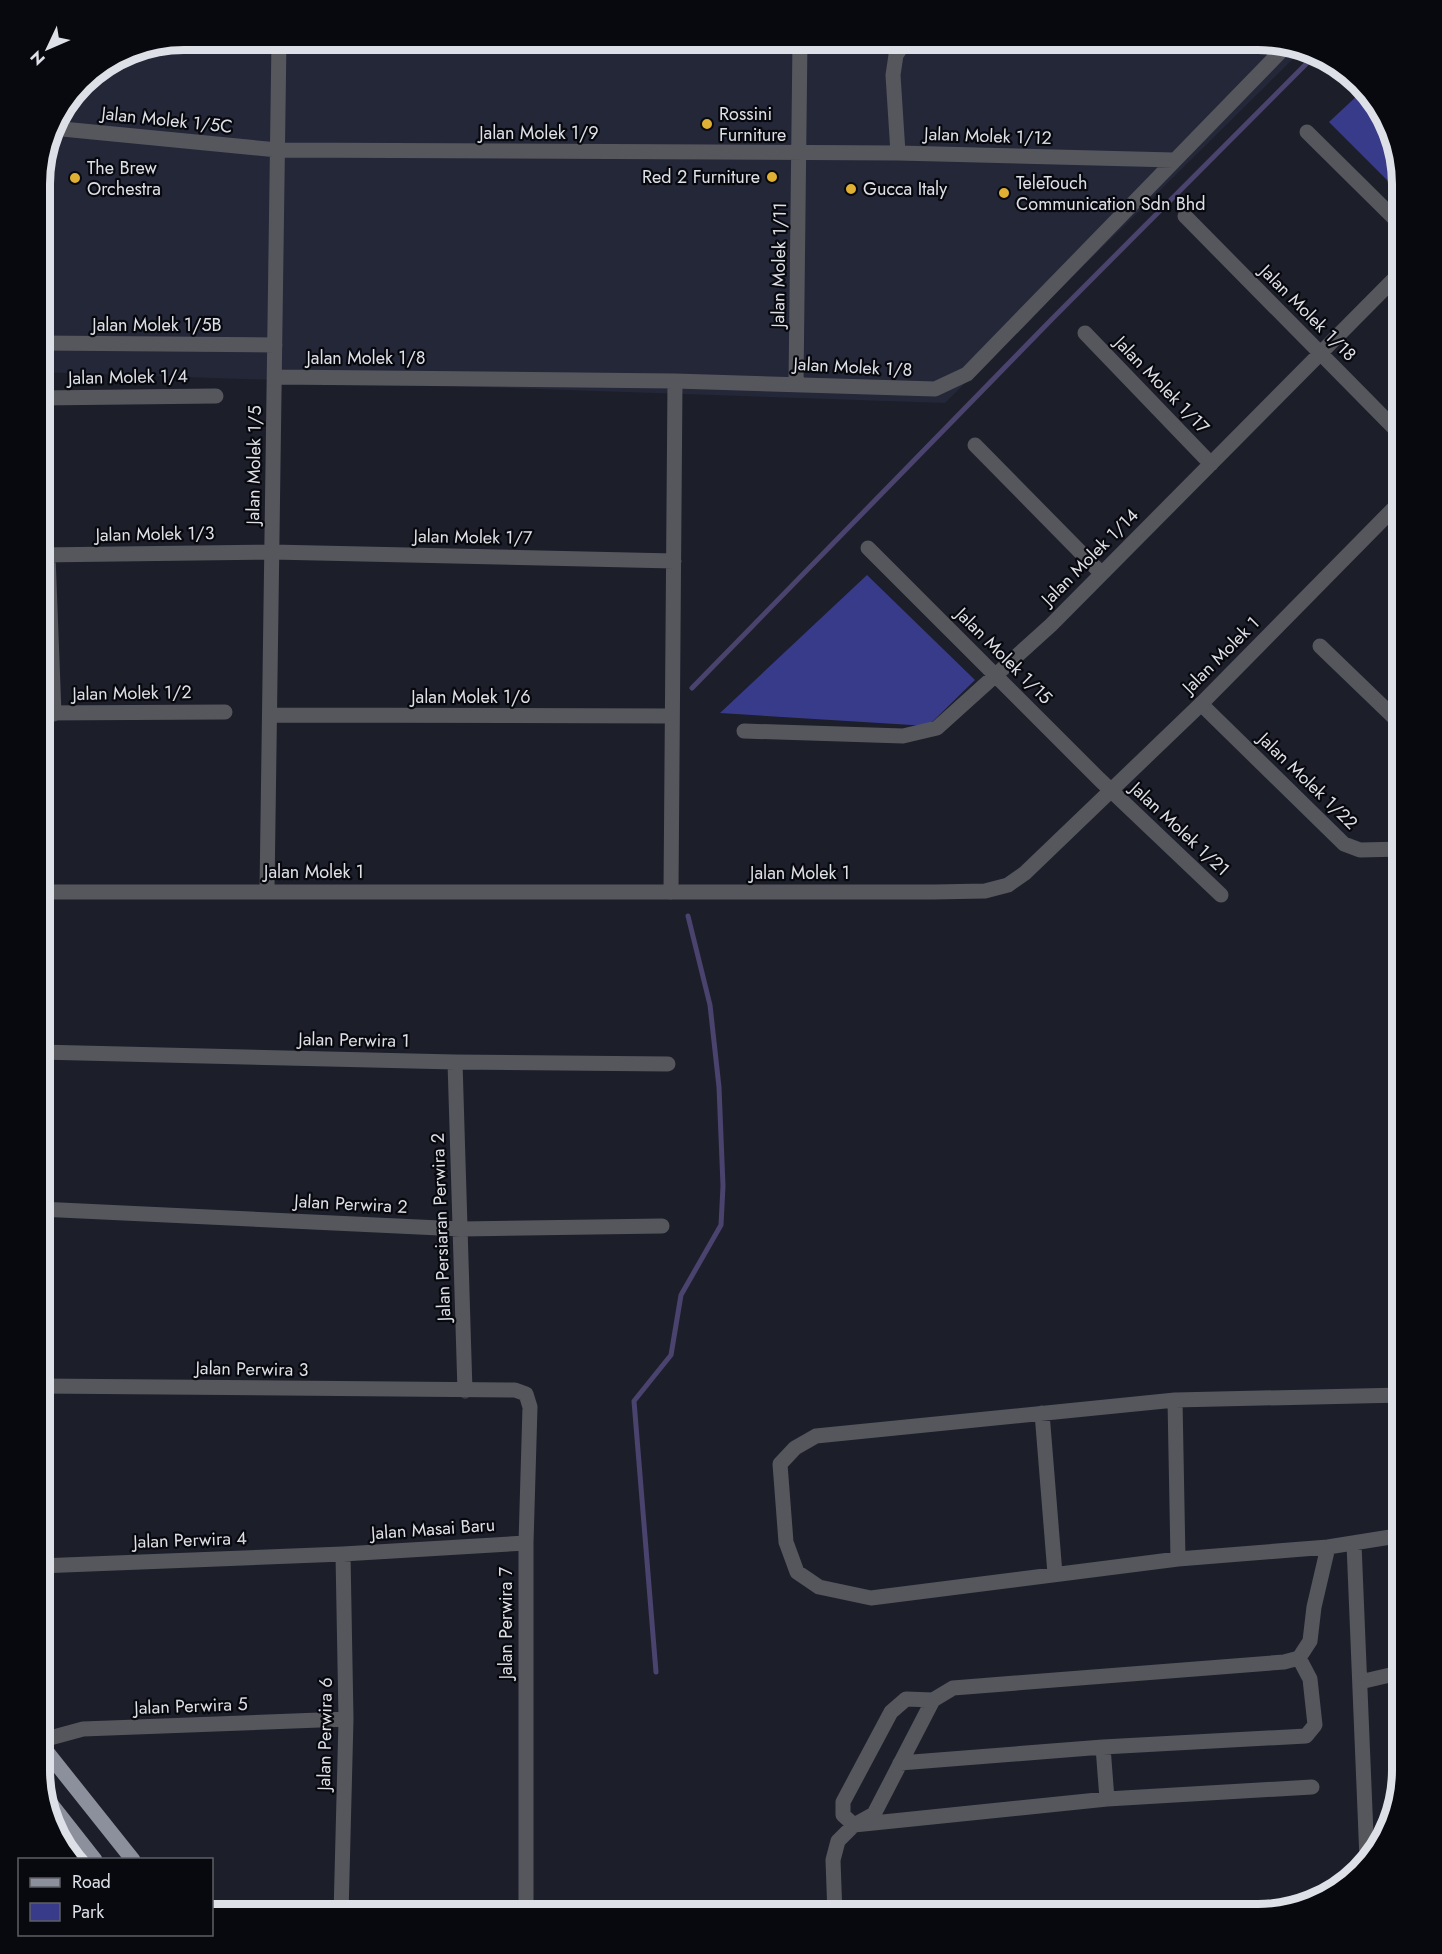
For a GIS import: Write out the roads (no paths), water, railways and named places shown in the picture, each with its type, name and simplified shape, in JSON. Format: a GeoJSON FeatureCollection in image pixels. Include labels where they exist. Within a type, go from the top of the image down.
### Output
{"type":"FeatureCollection","features":[{"type":"Feature","properties":{"kind":"main road"},"geometry":{"type":"LineString","coordinates":[[50,1756],[131,1858]]}},
{"type":"Feature","properties":{"kind":"main road"},"geometry":{"type":"LineString","coordinates":[[56,1810],[93,1858]]}},
{"type":"Feature","properties":{"kind":"street","name":"Jalan Molek 1/5"},"geometry":{"type":"LineString","coordinates":[[267,891],[279,50]]}},
{"type":"Feature","properties":{"kind":"street","name":"Jalan Molek 1/11"},"geometry":{"type":"LineString","coordinates":[[796,384],[801,153],[800,50]]}},
{"type":"Feature","properties":{"kind":"street"},"geometry":{"type":"LineString","coordinates":[[898,153],[893,75],[896,55],[899,50]]}},
{"type":"Feature","properties":{"kind":"street","name":"Jalan Molek 1/8"},"geometry":{"type":"LineString","coordinates":[[275,377],[675,381],[920,390],[949,384],[967,374],[1281,52]]}},
{"type":"Feature","properties":{"kind":"street","name":"Jalan Molek 1/5C"},"geometry":{"type":"LineString","coordinates":[[61,129],[278,150]]}},
{"type":"Feature","properties":{"kind":"street"},"geometry":{"type":"LineString","coordinates":[[1307,132],[1392,215]]}},
{"type":"Feature","properties":{"kind":"street","name":"Jalan Molek 1/9"},"geometry":{"type":"LineString","coordinates":[[278,150],[801,153]]}},
{"type":"Feature","properties":{"kind":"street","name":"Jalan Molek 1/12"},"geometry":{"type":"LineString","coordinates":[[801,153],[898,153],[1174,160]]}},
{"type":"Feature","properties":{"kind":"street","name":"Jalan Molek 1/18"},"geometry":{"type":"LineString","coordinates":[[1185,216],[1392,426]]}},
{"type":"Feature","properties":{"kind":"street","name":"Jalan Molek 1/14"},"geometry":{"type":"LineString","coordinates":[[744,731],[903,736],[924,733],[937,728],[997,676],[1392,281]]}},
{"type":"Feature","properties":{"kind":"street","name":"Jalan Molek 1/17"},"geometry":{"type":"LineString","coordinates":[[1085,333],[1211,464]]}},
{"type":"Feature","properties":{"kind":"street","name":"Jalan Molek 1/5B"},"geometry":{"type":"LineString","coordinates":[[50,343],[275,345]]}},
{"type":"Feature","properties":{"kind":"street"},"geometry":{"type":"LineString","coordinates":[[670,892],[675,381]]}},
{"type":"Feature","properties":{"kind":"street","name":"Jalan Molek 1/4"},"geometry":{"type":"LineString","coordinates":[[50,398],[216,396]]}},
{"type":"Feature","properties":{"kind":"street"},"geometry":{"type":"LineString","coordinates":[[975,445],[1101,573]]}},
{"type":"Feature","properties":{"kind":"street","name":"Jalan Molek 1"},"geometry":{"type":"LineString","coordinates":[[50,892],[985,891],[1008,885],[1112,792],[1392,510]]}},
{"type":"Feature","properties":{"kind":"street","name":"Jalan Molek 1/15"},"geometry":{"type":"LineString","coordinates":[[868,548],[1112,792]]}},
{"type":"Feature","properties":{"kind":"street","name":"Jalan Molek 1/3"},"geometry":{"type":"LineString","coordinates":[[50,555],[272,552]]}},
{"type":"Feature","properties":{"kind":"street","name":"Jalan Molek 1/7"},"geometry":{"type":"LineString","coordinates":[[272,552],[674,561]]}},
{"type":"Feature","properties":{"kind":"street"},"geometry":{"type":"LineString","coordinates":[[1320,646],[1392,715]]}},
{"type":"Feature","properties":{"kind":"street","name":"Jalan Molek 1/22"},"geometry":{"type":"LineString","coordinates":[[1201,704],[1344,844],[1360,850],[1392,849]]}},
{"type":"Feature","properties":{"kind":"street","name":"Jalan Molek 1/2"},"geometry":{"type":"LineString","coordinates":[[50,713],[225,712]]}},
{"type":"Feature","properties":{"kind":"street","name":"Jalan Molek 1/6"},"geometry":{"type":"LineString","coordinates":[[270,715],[672,716]]}},
{"type":"Feature","properties":{"kind":"street","name":"Jalan Molek 1/21"},"geometry":{"type":"LineString","coordinates":[[1112,792],[1221,895]]}},
{"type":"Feature","properties":{"kind":"street","name":"Jalan Perwira 1"},"geometry":{"type":"LineString","coordinates":[[50,1052],[455,1062],[668,1064]]}},
{"type":"Feature","properties":{"kind":"street","name":"Jalan Persiaran Perwira 2"},"geometry":{"type":"LineString","coordinates":[[455,1062],[465,1391]]}},
{"type":"Feature","properties":{"kind":"street","name":"Jalan Perwira 2"},"geometry":{"type":"LineString","coordinates":[[50,1210],[461,1229],[662,1226]]}},
{"type":"Feature","properties":{"kind":"street","name":"Jalan Perwira 3"},"geometry":{"type":"LineString","coordinates":[[50,1386],[465,1391]]}},
{"type":"Feature","properties":{"kind":"street","name":"Jalan Perwira 7"},"geometry":{"type":"LineString","coordinates":[[465,1391],[515,1390],[526,1394],[530,1407],[526,1543],[526,1904]]}},
{"type":"Feature","properties":{"kind":"street"},"geometry":{"type":"LineString","coordinates":[[1392,1398],[1175,1400],[816,1436],[795,1448],[780,1464],[786,1542],[797,1572],[819,1587],[871,1598],[1178,1558],[1328,1547],[1392,1536]]}},
{"type":"Feature","properties":{"kind":"street"},"geometry":{"type":"LineString","coordinates":[[1175,1400],[1178,1558]]}},
{"type":"Feature","properties":{"kind":"street"},"geometry":{"type":"LineString","coordinates":[[1042,1413],[1054,1574]]}},
{"type":"Feature","properties":{"kind":"street","name":"Jalan Masai Baru"},"geometry":{"type":"LineString","coordinates":[[343,1554],[526,1543]]}},
{"type":"Feature","properties":{"kind":"street"},"geometry":{"type":"LineString","coordinates":[[1354,1544],[1367,1850]]}},
{"type":"Feature","properties":{"kind":"street"},"geometry":{"type":"LineString","coordinates":[[835,1904],[833,1860],[838,1841],[854,1826],[873,1814],[933,1700],[953,1688],[1284,1662],[1299,1658],[1310,1641],[1314,1607],[1328,1547]]}},
{"type":"Feature","properties":{"kind":"street","name":"Jalan Perwira 4"},"geometry":{"type":"LineString","coordinates":[[50,1566],[343,1554]]}},
{"type":"Feature","properties":{"kind":"street","name":"Jalan Perwira 6"},"geometry":{"type":"LineString","coordinates":[[341,1904],[346,1719],[343,1554]]}},
{"type":"Feature","properties":{"kind":"street"},"geometry":{"type":"LineString","coordinates":[[900,1763],[1309,1734],[1315,1725],[1310,1679],[1299,1658]]}},
{"type":"Feature","properties":{"kind":"street"},"geometry":{"type":"LineString","coordinates":[[1360,1682],[1392,1675]]}},
{"type":"Feature","properties":{"kind":"street"},"geometry":{"type":"LineString","coordinates":[[854,1826],[843,1815],[843,1802],[891,1712],[906,1699],[933,1700]]}},
{"type":"Feature","properties":{"kind":"street","name":"Jalan Perwira 5"},"geometry":{"type":"LineString","coordinates":[[50,1739],[83,1729],[346,1719]]}},
{"type":"Feature","properties":{"kind":"street"},"geometry":{"type":"LineString","coordinates":[[1103,1747],[1107,1799]]}},
{"type":"Feature","properties":{"kind":"street"},"geometry":{"type":"LineString","coordinates":[[854,1826],[1107,1799],[1312,1787]]}},
{"type":"Feature","properties":{"kind":"waterway"},"geometry":{"type":"LineString","coordinates":[[692,688],[1053,318],[1310,60]]}},
{"type":"Feature","properties":{"kind":"waterway"},"geometry":{"type":"LineString","coordinates":[[656,1672],[634,1401],[671,1355],[681,1295],[721,1225],[723,1186],[719,1087],[710,1005],[688,916]]}},
{"type":"Feature","properties":{"kind":"place","name":"Rossini Furniture"},"geometry":{"type":"Point","coordinates":[707,124]}},
{"type":"Feature","properties":{"kind":"place","name":"Red 2 Furniture"},"geometry":{"type":"Point","coordinates":[772,177]}},
{"type":"Feature","properties":{"kind":"place","name":"The Brew Orchestra"},"geometry":{"type":"Point","coordinates":[75,178]}},
{"type":"Feature","properties":{"kind":"place","name":"Gucca Italy"},"geometry":{"type":"Point","coordinates":[851,189]}},
{"type":"Feature","properties":{"kind":"place","name":"TeleTouch Communication Sdn Bhd"},"geometry":{"type":"Point","coordinates":[1004,193]}}]}
